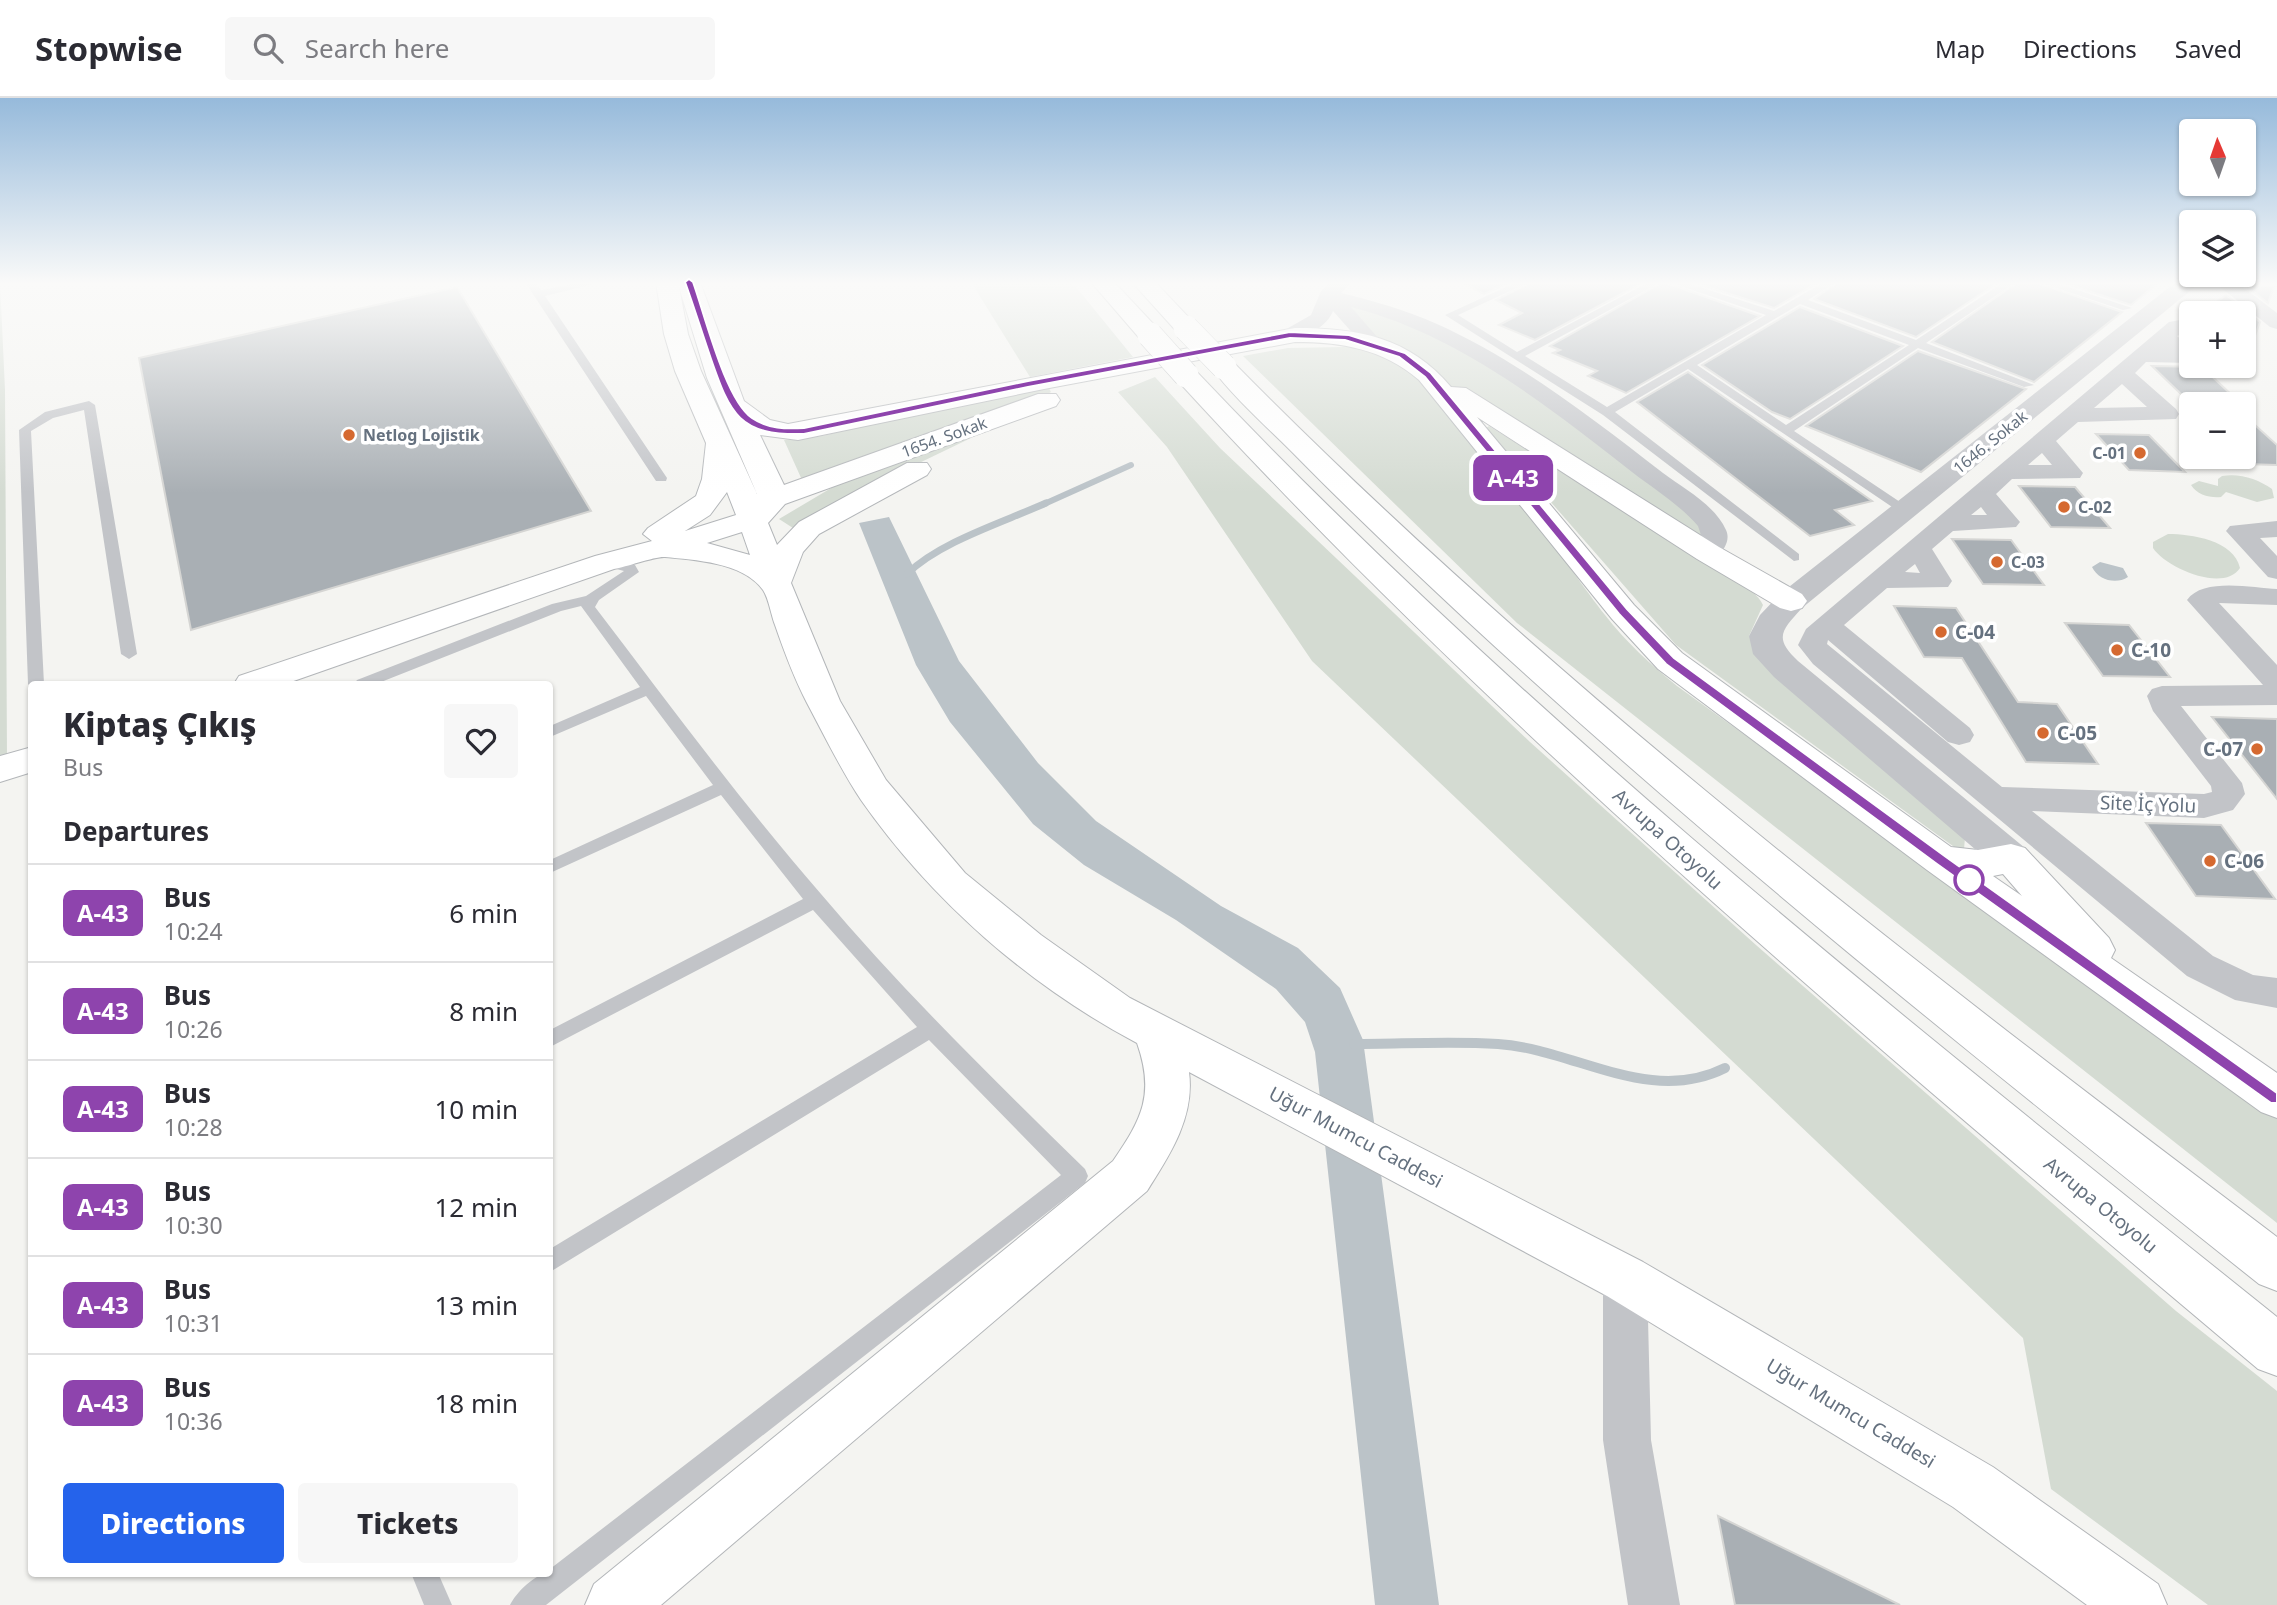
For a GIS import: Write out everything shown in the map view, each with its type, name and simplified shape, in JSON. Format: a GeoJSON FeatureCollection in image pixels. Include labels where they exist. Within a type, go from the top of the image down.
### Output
{"type":"FeatureCollection","features":[{"type":"Feature","properties":{"kind":"main road"},"geometry":{"type":"LineString","coordinates":[[681,352],[719,444],[758,508],[771,487],[731,403],[713,352]]}},
{"type":"Feature","properties":{"kind":"main road","name":"Avrupa Otoyolu"},"geometry":{"type":"LineString","coordinates":[[1166,352],[1373,569],[1467,658],[1702,870],[1948,1080],[2277,1350]]}},
{"type":"Feature","properties":{"kind":"main road","name":"1654. Sokak"},"geometry":{"type":"LineString","coordinates":[[731,403],[746,419],[764,428],[798,432],[1196,352]]}},
{"type":"Feature","properties":{"kind":"main road"},"geometry":{"type":"LineString","coordinates":[[1210,352],[1411,552],[1639,756],[2059,1099],[2277,1267]]}},
{"type":"Feature","properties":{"kind":"main road","name":"1654. Sokak"},"geometry":{"type":"LineString","coordinates":[[1394,352],[1408,358],[1428,375],[1652,644],[1679,668],[1941,860],[2277,1098]]}},
{"type":"Feature","properties":{"kind":"main road","name":"1654. Sokak"},"geometry":{"type":"LineString","coordinates":[[640,551],[1076,390],[1138,363]]}},
{"type":"Feature","properties":{"kind":"main road"},"geometry":{"type":"LineString","coordinates":[[1428,375],[1708,553],[1791,601]]}},
{"type":"Feature","properties":{"kind":"main road"},"geometry":{"type":"LineString","coordinates":[[640,551],[694,551],[728,555],[775,584],[789,549],[819,521],[1076,390]]}},
{"type":"Feature","properties":{"kind":"main road"},"geometry":{"type":"LineString","coordinates":[[260,681],[640,551],[709,500],[719,480],[719,444]]}},
{"type":"Feature","properties":{"kind":"main road","name":"Uğur Mumcu Caddesi"},"geometry":{"type":"LineString","coordinates":[[758,508],[775,584],[823,701],[873,789],[907,834],[951,884],[1026,947],[1115,1010],[1625,1279],[1973,1487],[2137,1605]]}},
{"type":"Feature","properties":{"kind":"main road"},"geometry":{"type":"LineString","coordinates":[[0,769],[28,760]]}},
{"type":"Feature","properties":{"kind":"main road"},"geometry":{"type":"LineString","coordinates":[[1941,860],[1978,865],[2011,858],[2140,1002]]}},
{"type":"Feature","properties":{"kind":"main road"},"geometry":{"type":"LineString","coordinates":[[615,1605],[1130,1176],[1161,1131],[1170,1089],[1166,1059],[1154,1031]]}},
{"type":"Feature","properties":{"kind":"street"},"geometry":{"type":"LineString","coordinates":[[1471,352],[1544,396],[1703,516],[1716,535],[1716,542],[1708,553]]}},
{"type":"Feature","properties":{"kind":"street","name":"1646. Sokak"},"geometry":{"type":"LineString","coordinates":[[2011,858],[1770,654],[1765,640],[1768,628],[1791,601],[2102,352]]}},
{"type":"Feature","properties":{"kind":"street"},"geometry":{"type":"LineString","coordinates":[[2145,352],[1828,626],[1814,639],[1816,652],[2200,966],[2248,989],[2277,993]]}},
{"type":"Feature","properties":{"kind":"street"},"geometry":{"type":"LineString","coordinates":[[2073,415],[2168,414],[2123,373]]}},
{"type":"Feature","properties":{"kind":"street"},"geometry":{"type":"LineString","coordinates":[[2006,472],[2071,473],[2043,440]]}},
{"type":"Feature","properties":{"kind":"street"},"geometry":{"type":"LineString","coordinates":[[1947,523],[2007,522],[1982,493]]}},
{"type":"Feature","properties":{"kind":"street"},"geometry":{"type":"LineString","coordinates":[[2277,529],[2239,531],[2277,571]]}},
{"type":"Feature","properties":{"kind":"street"},"geometry":{"type":"LineString","coordinates":[[1881,580],[1939,581],[1917,548]]}},
{"type":"Feature","properties":{"kind":"street"},"geometry":{"type":"LineString","coordinates":[[2277,597],[2211,595],[2201,600],[2277,683]]}},
{"type":"Feature","properties":{"kind":"street"},"geometry":{"type":"LineString","coordinates":[[1828,626],[1959,735]]}},
{"type":"Feature","properties":{"kind":"street","name":"Site İç Yolu"},"geometry":{"type":"LineString","coordinates":[[1993,798],[2204,806],[2222,802],[2229,794],[2226,783],[2164,704],[2162,696],[2277,695]]}},
{"type":"Feature","properties":{"kind":"street"},"geometry":{"type":"LineString","coordinates":[[2011,858],[2049,843]]}},
{"type":"Feature","properties":{"kind":"street"},"geometry":{"type":"LineString","coordinates":[[2044,893],[2089,875]]}},
{"type":"Feature","properties":{"kind":"street"},"geometry":{"type":"LineString","coordinates":[[1625,1279],[1627,1440],[1654,1605]]}},
{"type":"Feature","properties":{"kind":"lane"},"geometry":{"type":"LineString","coordinates":[[577,352],[661,478]]}},
{"type":"Feature","properties":{"kind":"lane"},"geometry":{"type":"LineString","coordinates":[[1511,352],[1607,412],[1794,557]]}},
{"type":"Feature","properties":{"kind":"lane"},"geometry":{"type":"LineString","coordinates":[[1517,356],[1524,352]]}},
{"type":"Feature","properties":{"kind":"lane"},"geometry":{"type":"LineString","coordinates":[[1607,412],[1714,352]]}},
{"type":"Feature","properties":{"kind":"lane"},"geometry":{"type":"LineString","coordinates":[[1787,430],[1904,352]]}},
{"type":"Feature","properties":{"kind":"lane"},"geometry":{"type":"LineString","coordinates":[[1936,352],[2028,385]]}},
{"type":"Feature","properties":{"kind":"lane"},"geometry":{"type":"LineString","coordinates":[[1691,366],[1904,511]]}},
{"type":"Feature","properties":{"kind":"lane"},"geometry":{"type":"LineString","coordinates":[[36,681],[25,430],[49,415],[89,405],[129,653]]}},
{"type":"Feature","properties":{"kind":"lane"},"geometry":{"type":"LineString","coordinates":[[370,681],[557,607],[590,600],[631,574],[629,568],[606,562]]}},
{"type":"Feature","properties":{"kind":"lane"},"geometry":{"type":"LineString","coordinates":[[524,1605],[1077,1177],[930,1029],[815,901],[723,787],[649,689],[589,607],[590,600]]}},
{"type":"Feature","properties":{"kind":"lane"},"geometry":{"type":"LineString","coordinates":[[553,731],[649,689]]}},
{"type":"Feature","properties":{"kind":"lane"},"geometry":{"type":"LineString","coordinates":[[553,866],[723,787]]}},
{"type":"Feature","properties":{"kind":"lane"},"geometry":{"type":"LineString","coordinates":[[553,1038],[815,901]]}},
{"type":"Feature","properties":{"kind":"lane"},"geometry":{"type":"LineString","coordinates":[[553,1259],[930,1029]]}},
{"type":"Feature","properties":{"kind":"lane"},"geometry":{"type":"LineString","coordinates":[[426,1577],[439,1605]]}},
{"type":"Feature","properties":{"kind":"shaded area"},"geometry":{"type":"Polygon","coordinates":[[[0,352],[3,352],[7,758],[0,760],[0,352]]]}},
{"type":"Feature","properties":{"kind":"shaded area"},"geometry":{"type":"Polygon","coordinates":[[[1015,352],[1129,352],[1133,357],[1030,377],[1015,352]]]}},
{"type":"Feature","properties":{"kind":"shaded area"},"geometry":{"type":"Polygon","coordinates":[[[1264,352],[1382,352],[1406,367],[1466,429],[1613,625],[1667,678],[2277,1119],[2277,1223],[1517,623],[1243,356],[1264,352]]]}},
{"type":"Feature","properties":{"kind":"shaded area"},"geometry":{"type":"Polygon","coordinates":[[[1396,352],[1471,352],[1704,517],[1708,553],[1396,352]]]}},
{"type":"Feature","properties":{"kind":"shaded area"},"geometry":{"type":"Polygon","coordinates":[[[1155,377],[1220,448],[1530,742],[1756,945],[2176,1311],[2277,1391],[2277,1605],[2208,1605],[2051,1489],[2023,1338],[1312,661],[1167,447],[1118,392],[1155,377]]]}},
{"type":"Feature","properties":{"kind":"shaded area"},"geometry":{"type":"Polygon","coordinates":[[[1049,388],[1051,392],[1040,398],[802,480],[784,440],[822,436],[920,412],[1049,388]]]}},
{"type":"Feature","properties":{"kind":"shaded area"},"geometry":{"type":"Polygon","coordinates":[[[1489,426],[1752,591],[1763,605],[1749,636],[1779,676],[1965,837],[1964,850],[1957,849],[1676,645],[1486,428],[1489,426]]]}},
{"type":"Feature","properties":{"kind":"shaded area"},"geometry":{"type":"Polygon","coordinates":[[[971,438],[830,506],[793,528],[779,519],[838,484],[971,438]]]}},
{"type":"Feature","properties":{"kind":"shaded area"},"geometry":{"type":"Polygon","coordinates":[[[2222,476],[2242,476],[2261,482],[2272,489],[2274,498],[2257,502],[2226,492],[2221,497],[2213,497],[2200,493],[2191,485],[2199,481],[2218,486],[2218,479],[2222,476]]]}},
{"type":"Feature","properties":{"kind":"shaded area"},"geometry":{"type":"Polygon","coordinates":[[[889,517],[959,661],[1038,763],[1096,821],[1221,906],[1298,948],[1340,988],[1363,1040],[1439,1605],[1375,1605],[1315,1052],[1305,1022],[1276,989],[1176,920],[1084,865],[1033,824],[950,722],[916,665],[859,523],[889,517]]]}},
{"type":"Feature","properties":{"kind":"shaded area"},"geometry":{"type":"Polygon","coordinates":[[[2168,534],[2199,537],[2221,545],[2236,558],[2240,568],[2232,575],[2221,578],[2209,578],[2182,570],[2160,556],[2153,548],[2153,542],[2168,534]]]}},
{"type":"Feature","properties":{"kind":"shaded area"},"geometry":{"type":"Polygon","coordinates":[[[2100,562],[2123,568],[2128,577],[2118,581],[2103,578],[2092,567],[2100,562]]]}},
{"type":"Feature","properties":{"kind":"building","name":"Netlog Lojistik"},"geometry":{"type":"Polygon","coordinates":[[[164,352],[496,352],[591,511],[191,630],[139,358],[164,352]]]}},
{"type":"Feature","properties":{"kind":"building"},"geometry":{"type":"Polygon","coordinates":[[[1697,352],[1626,393],[1588,376],[1597,371],[1553,353],[1697,352]]]}},
{"type":"Feature","properties":{"kind":"building"},"geometry":{"type":"Polygon","coordinates":[[[1723,352],[1893,352],[1790,419],[1772,412],[1702,365],[1723,352]]]}},
{"type":"Feature","properties":{"kind":"building"},"geometry":{"type":"Polygon","coordinates":[[[1916,352],[2026,389],[1921,472],[1806,426],[1916,352]]]}},
{"type":"Feature","properties":{"kind":"building"},"geometry":{"type":"Polygon","coordinates":[[[1958,352],[2071,352],[2034,382],[1958,352]]]}},
{"type":"Feature","properties":{"kind":"building"},"geometry":{"type":"Polygon","coordinates":[[[2152,366],[2179,367],[2179,378],[2214,378],[2229,392],[2179,392],[2152,366]]]}},
{"type":"Feature","properties":{"kind":"building"},"geometry":{"type":"Polygon","coordinates":[[[1688,372],[1872,501],[1835,510],[1854,525],[1810,536],[1637,402],[1688,372]]]}},
{"type":"Feature","properties":{"kind":"building"},"geometry":{"type":"Polygon","coordinates":[[[2256,426],[2277,445],[2277,465],[2256,464],[2256,426]]]}},
{"type":"Feature","properties":{"kind":"building","name":"C-01"},"geometry":{"type":"Polygon","coordinates":[[[2096,434],[2149,435],[2179,469],[2185,472],[2129,470],[2096,434]]]}},
{"type":"Feature","properties":{"kind":"building","name":"C-02"},"geometry":{"type":"Polygon","coordinates":[[[2019,486],[2075,487],[2110,528],[2051,527],[2019,486]]]}},
{"type":"Feature","properties":{"kind":"building","name":"C-03"},"geometry":{"type":"Polygon","coordinates":[[[1952,539],[2011,540],[2044,585],[1983,584],[1952,539]]]}},
{"type":"Feature","properties":{"kind":"building"},"geometry":{"type":"Polygon","coordinates":[[[1894,606],[1956,608],[2018,702],[2057,704],[2098,764],[2026,762],[1962,658],[1924,657],[1894,606]]]}},
{"type":"Feature","properties":{"kind":"building","name":"C-10"},"geometry":{"type":"Polygon","coordinates":[[[2065,623],[2129,625],[2170,677],[2103,676],[2065,623]]]}},
{"type":"Feature","properties":{"kind":"building","name":"C-07"},"geometry":{"type":"Polygon","coordinates":[[[2212,717],[2277,719],[2277,799],[2212,717]]]}},
{"type":"Feature","properties":{"kind":"building","name":"C-06"},"geometry":{"type":"Polygon","coordinates":[[[2146,823],[2221,825],[2275,899],[2196,896],[2146,823]]]}},
{"type":"Feature","properties":{"kind":"building"},"geometry":{"type":"Polygon","coordinates":[[[1718,1516],[1900,1605],[1735,1605],[1718,1516]]]}},
{"type":"Feature","properties":{"kind":"waterway"},"geometry":{"type":"LineString","coordinates":[[1042,505],[1131,465]]}},
{"type":"Feature","properties":{"kind":"waterway"},"geometry":{"type":"LineString","coordinates":[[907,574],[954,542],[1046,503]]}},
{"type":"Feature","properties":{"kind":"waterway"},"geometry":{"type":"LineString","coordinates":[[1354,1044],[1498,1044],[1527,1048],[1612,1072],[1668,1081],[1697,1078],[1725,1068]]}},
{"type":"Feature","properties":{"kind":"bus line","name":"A-43"},"geometry":{"type":"LineString","coordinates":[[711,352],[731,403],[750,421],[777,432],[804,431],[1196,352]]}},
{"type":"Feature","properties":{"kind":"bus line","name":"A-43"},"geometry":{"type":"LineString","coordinates":[[1395,352],[1413,362],[1428,375],[1623,612],[1670,661],[1941,860],[2277,1098]]}},
{"type":"Feature","properties":{"kind":"place","name":"Netlog Lojistik"},"geometry":{"type":"Point","coordinates":[349,435]}},
{"type":"Feature","properties":{"kind":"place","name":"C-01"},"geometry":{"type":"Point","coordinates":[2140,453]}},
{"type":"Feature","properties":{"kind":"place","name":"C-02"},"geometry":{"type":"Point","coordinates":[2064,507]}},
{"type":"Feature","properties":{"kind":"place","name":"C-03"},"geometry":{"type":"Point","coordinates":[1997,562]}},
{"type":"Feature","properties":{"kind":"place","name":"C-04"},"geometry":{"type":"Point","coordinates":[1941,632]}},
{"type":"Feature","properties":{"kind":"place","name":"C-10"},"geometry":{"type":"Point","coordinates":[2117,650]}},
{"type":"Feature","properties":{"kind":"place","name":"C-05"},"geometry":{"type":"Point","coordinates":[2043,733]}},
{"type":"Feature","properties":{"kind":"place","name":"C-07"},"geometry":{"type":"Point","coordinates":[2257,749]}},
{"type":"Feature","properties":{"kind":"place","name":"C-06"},"geometry":{"type":"Point","coordinates":[2210,861]}}]}
